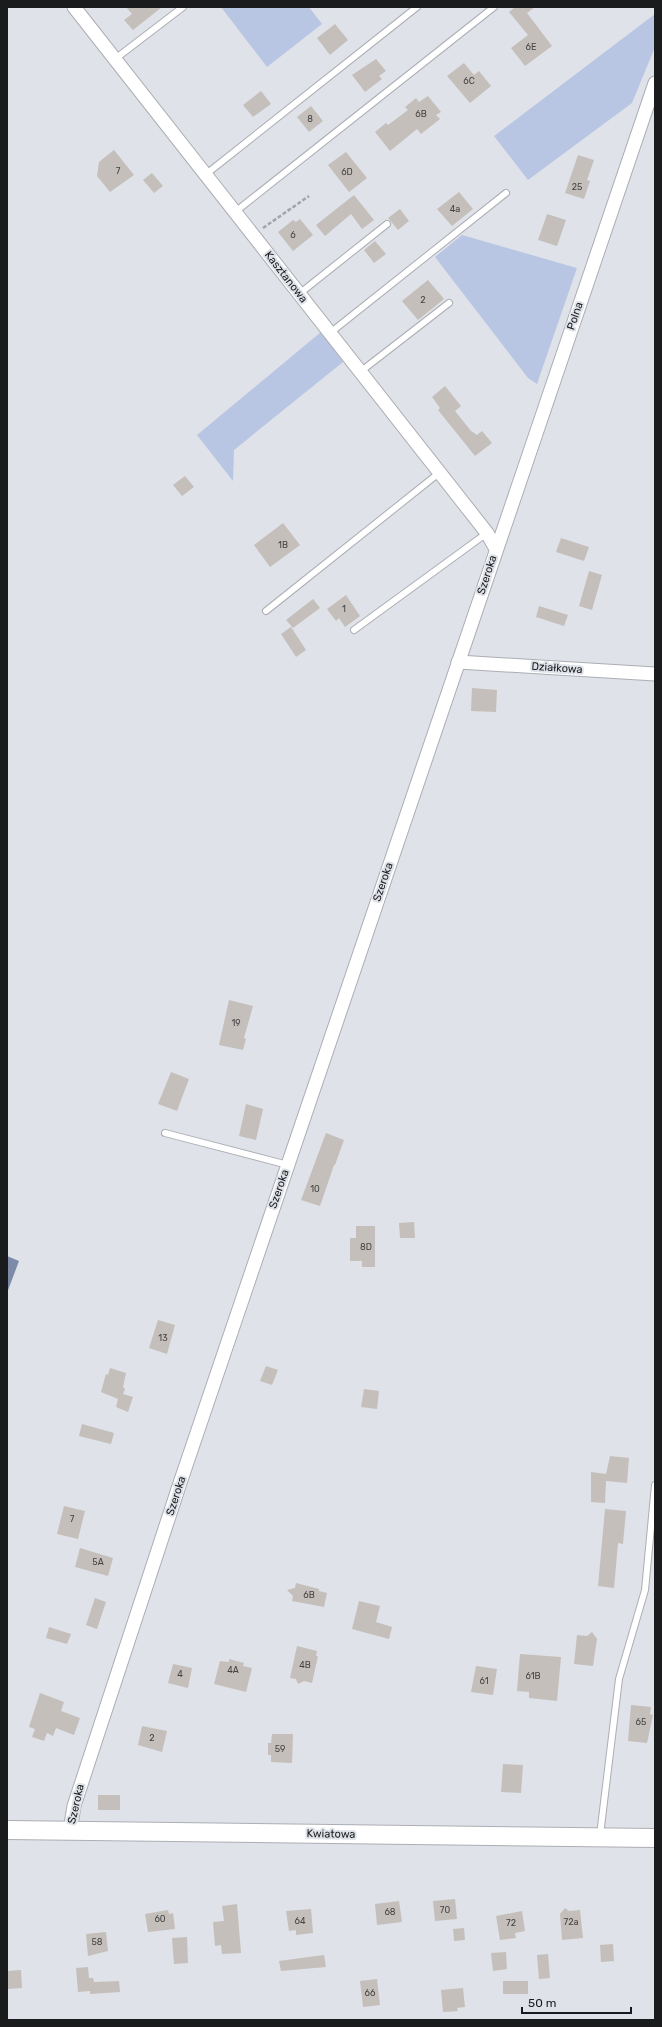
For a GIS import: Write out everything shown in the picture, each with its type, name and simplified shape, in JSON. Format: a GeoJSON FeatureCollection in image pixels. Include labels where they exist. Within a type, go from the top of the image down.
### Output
{"type":"FeatureCollection","features":[{"type":"Feature","properties":{"kind":"street","name":"Kasztanowa"},"geometry":{"type":"LineString","coordinates":[[74,7],[487,533],[496,549]]}},
{"type":"Feature","properties":{"kind":"street","name":"Polna"},"geometry":{"type":"LineString","coordinates":[[496,549],[655,83]]}},
{"type":"Feature","properties":{"kind":"street","name":"Szeroka"},"geometry":{"type":"LineString","coordinates":[[70,1831],[78,1792],[180,1484],[496,549]]}},
{"type":"Feature","properties":{"kind":"street","name":"Działkowa"},"geometry":{"type":"LineString","coordinates":[[458,662],[655,674]]}},
{"type":"Feature","properties":{"kind":"street","name":"Kwiatowa"},"geometry":{"type":"LineString","coordinates":[[7,1830],[655,1838]]}},
{"type":"Feature","properties":{"kind":"lane"},"geometry":{"type":"LineString","coordinates":[[115,59],[183,7]]}},
{"type":"Feature","properties":{"kind":"lane"},"geometry":{"type":"LineString","coordinates":[[205,175],[417,7]]}},
{"type":"Feature","properties":{"kind":"lane"},"geometry":{"type":"LineString","coordinates":[[234,212],[494,7]]}},
{"type":"Feature","properties":{"kind":"lane"},"geometry":{"type":"LineString","coordinates":[[330,333],[506,194]]}},
{"type":"Feature","properties":{"kind":"lane"},"geometry":{"type":"LineString","coordinates":[[299,294],[387,224]]}},
{"type":"Feature","properties":{"kind":"lane"},"geometry":{"type":"LineString","coordinates":[[360,372],[449,303]]}},
{"type":"Feature","properties":{"kind":"lane"},"geometry":{"type":"LineString","coordinates":[[266,611],[439,473]]}},
{"type":"Feature","properties":{"kind":"lane"},"geometry":{"type":"LineString","coordinates":[[354,630],[487,533]]}},
{"type":"Feature","properties":{"kind":"lane"},"geometry":{"type":"LineString","coordinates":[[165,1133],[288,1165]]}},
{"type":"Feature","properties":{"kind":"lane"},"geometry":{"type":"LineString","coordinates":[[600,1837],[619,1679],[645,1590],[655,1485]]}},
{"type":"Feature","properties":{"kind":"path"},"geometry":{"type":"LineString","coordinates":[[252,235],[309,196]]}},
{"type":"Feature","properties":{"kind":"shaded area"},"geometry":{"type":"Polygon","coordinates":[[[221,7],[309,7],[322,24],[267,67],[221,7]]]}},
{"type":"Feature","properties":{"kind":"shaded area"},"geometry":{"type":"Polygon","coordinates":[[[655,14],[655,47],[632,103],[528,180],[494,136],[655,14]]]}},
{"type":"Feature","properties":{"kind":"shaded area"},"geometry":{"type":"Polygon","coordinates":[[[462,235],[577,268],[537,384],[528,378],[435,257],[462,235]]]}},
{"type":"Feature","properties":{"kind":"shaded area"},"geometry":{"type":"Polygon","coordinates":[[[321,332],[343,362],[234,450],[233,481],[197,435],[321,332]]]}},
{"type":"Feature","properties":{"kind":"shaded area"},"geometry":{"type":"Polygon","coordinates":[[[7,1256],[19,1261],[7,1293],[7,1256]]]}},
{"type":"Feature","properties":{"kind":"building"},"geometry":{"type":"Polygon","coordinates":[[[126,7],[162,7],[133,30],[124,20],[132,14],[126,7]]]}},
{"type":"Feature","properties":{"kind":"building"},"geometry":{"type":"Polygon","coordinates":[[[515,7],[535,7],[527,13],[552,46],[525,66],[511,48],[528,35],[509,12],[515,7]]]}},
{"type":"Feature","properties":{"kind":"building"},"geometry":{"type":"Polygon","coordinates":[[[335,24],[348,40],[330,55],[317,38],[335,24]]]}},
{"type":"Feature","properties":{"kind":"building"},"geometry":{"type":"Polygon","coordinates":[[[376,59],[386,71],[379,76],[382,79],[365,92],[352,75],[376,59]]]}},
{"type":"Feature","properties":{"kind":"building"},"geometry":{"type":"Polygon","coordinates":[[[464,63],[474,75],[479,71],[491,86],[470,103],[447,76],[464,63]]]}},
{"type":"Feature","properties":{"kind":"building"},"geometry":{"type":"Polygon","coordinates":[[[261,91],[271,104],[253,117],[243,105],[261,91]]]}},
{"type":"Feature","properties":{"kind":"building"},"geometry":{"type":"Polygon","coordinates":[[[428,96],[441,112],[436,115],[440,119],[421,134],[417,129],[390,151],[375,132],[386,123],[388,125],[408,110],[405,107],[416,98],[419,102],[428,96]]]}},
{"type":"Feature","properties":{"kind":"building"},"geometry":{"type":"Polygon","coordinates":[[[311,106],[323,121],[309,132],[297,117],[311,106]]]}},
{"type":"Feature","properties":{"kind":"building"},"geometry":{"type":"Polygon","coordinates":[[[114,150],[134,175],[110,192],[97,176],[99,162],[114,150]]]}},
{"type":"Feature","properties":{"kind":"building"},"geometry":{"type":"Polygon","coordinates":[[[346,152],[367,178],[349,192],[328,165],[346,152]]]}},
{"type":"Feature","properties":{"kind":"building"},"geometry":{"type":"Polygon","coordinates":[[[578,155],[594,160],[587,180],[590,181],[584,199],[565,193],[578,155]]]}},
{"type":"Feature","properties":{"kind":"building"},"geometry":{"type":"Polygon","coordinates":[[[152,173],[163,186],[154,193],[143,180],[152,173]]]}},
{"type":"Feature","properties":{"kind":"building"},"geometry":{"type":"Polygon","coordinates":[[[459,192],[473,209],[452,226],[437,209],[459,192]]]}},
{"type":"Feature","properties":{"kind":"building"},"geometry":{"type":"Polygon","coordinates":[[[354,195],[374,220],[362,229],[351,214],[325,236],[316,225],[354,195]]]}},
{"type":"Feature","properties":{"kind":"building"},"geometry":{"type":"Polygon","coordinates":[[[400,209],[409,221],[398,230],[388,218],[400,209]]]}},
{"type":"Feature","properties":{"kind":"building"},"geometry":{"type":"Polygon","coordinates":[[[547,214],[566,220],[557,246],[538,240],[547,214]]]}},
{"type":"Feature","properties":{"kind":"building"},"geometry":{"type":"Polygon","coordinates":[[[300,219],[313,235],[293,251],[278,232],[293,220],[296,222],[300,219]]]}},
{"type":"Feature","properties":{"kind":"building"},"geometry":{"type":"Polygon","coordinates":[[[375,241],[386,254],[374,263],[364,250],[375,241]]]}},
{"type":"Feature","properties":{"kind":"building"},"geometry":{"type":"Polygon","coordinates":[[[428,280],[444,299],[418,320],[402,301],[428,280]]]}},
{"type":"Feature","properties":{"kind":"building"},"geometry":{"type":"Polygon","coordinates":[[[445,386],[461,406],[455,411],[471,431],[477,435],[482,431],[492,443],[475,456],[438,410],[440,408],[432,397],[445,386]]]}},
{"type":"Feature","properties":{"kind":"building"},"geometry":{"type":"Polygon","coordinates":[[[185,476],[194,487],[182,496],[173,485],[185,476]]]}},
{"type":"Feature","properties":{"kind":"building"},"geometry":{"type":"Polygon","coordinates":[[[283,523],[300,545],[270,567],[254,545],[283,523]]]}},
{"type":"Feature","properties":{"kind":"building"},"geometry":{"type":"Polygon","coordinates":[[[561,538],[589,547],[584,561],[556,552],[561,538]]]}},
{"type":"Feature","properties":{"kind":"building"},"geometry":{"type":"Polygon","coordinates":[[[589,571],[602,575],[592,610],[579,606],[589,571]]]}},
{"type":"Feature","properties":{"kind":"building"},"geometry":{"type":"Polygon","coordinates":[[[346,595],[360,616],[345,627],[339,618],[336,621],[327,609],[346,595]]]}},
{"type":"Feature","properties":{"kind":"building"},"geometry":{"type":"Polygon","coordinates":[[[313,599],[320,608],[293,628],[286,620],[313,599]]]}},
{"type":"Feature","properties":{"kind":"building"},"geometry":{"type":"Polygon","coordinates":[[[539,606],[568,615],[564,626],[536,617],[539,606]]]}},
{"type":"Feature","properties":{"kind":"building"},"geometry":{"type":"Polygon","coordinates":[[[291,627],[306,650],[296,657],[281,634],[291,627]]]}},
{"type":"Feature","properties":{"kind":"building"},"geometry":{"type":"Polygon","coordinates":[[[472,688],[497,690],[496,712],[471,711],[472,688]]]}},
{"type":"Feature","properties":{"kind":"building"},"geometry":{"type":"Polygon","coordinates":[[[229,1000],[253,1006],[244,1038],[246,1039],[243,1050],[219,1045],[229,1000]]]}},
{"type":"Feature","properties":{"kind":"building"},"geometry":{"type":"Polygon","coordinates":[[[171,1072],[189,1079],[177,1111],[158,1104],[171,1072]]]}},
{"type":"Feature","properties":{"kind":"building"},"geometry":{"type":"Polygon","coordinates":[[[246,1104],[263,1109],[256,1140],[239,1136],[246,1104]]]}},
{"type":"Feature","properties":{"kind":"building"},"geometry":{"type":"Polygon","coordinates":[[[326,1133],[344,1140],[320,1206],[301,1200],[326,1133]]]}},
{"type":"Feature","properties":{"kind":"building"},"geometry":{"type":"Polygon","coordinates":[[[414,1222],[415,1238],[400,1238],[399,1223],[414,1222]]]}},
{"type":"Feature","properties":{"kind":"building"},"geometry":{"type":"Polygon","coordinates":[[[356,1226],[375,1226],[375,1267],[362,1267],[362,1261],[350,1261],[350,1238],[356,1238],[356,1226]]]}},
{"type":"Feature","properties":{"kind":"building"},"geometry":{"type":"Polygon","coordinates":[[[158,1320],[175,1325],[167,1354],[149,1348],[158,1320]]]}},
{"type":"Feature","properties":{"kind":"building"},"geometry":{"type":"Polygon","coordinates":[[[266,1366],[278,1370],[272,1385],[260,1381],[266,1366]]]}},
{"type":"Feature","properties":{"kind":"building"},"geometry":{"type":"Polygon","coordinates":[[[110,1368],[126,1373],[123,1387],[125,1389],[123,1394],[133,1397],[128,1412],[116,1407],[118,1399],[101,1392],[106,1374],[108,1375],[110,1368]]]}},
{"type":"Feature","properties":{"kind":"building"},"geometry":{"type":"Polygon","coordinates":[[[364,1389],[379,1391],[377,1409],[361,1407],[364,1389]]]}},
{"type":"Feature","properties":{"kind":"building"},"geometry":{"type":"Polygon","coordinates":[[[82,1424],[114,1433],[111,1444],[79,1436],[82,1424]]]}},
{"type":"Feature","properties":{"kind":"building"},"geometry":{"type":"Polygon","coordinates":[[[610,1456],[629,1458],[627,1483],[606,1481],[605,1503],[591,1502],[591,1472],[606,1474],[610,1456]]]}},
{"type":"Feature","properties":{"kind":"building"},"geometry":{"type":"Polygon","coordinates":[[[64,1506],[85,1511],[78,1539],[57,1534],[64,1506]]]}},
{"type":"Feature","properties":{"kind":"building"},"geometry":{"type":"Polygon","coordinates":[[[605,1509],[626,1511],[623,1544],[618,1543],[614,1588],[598,1586],[605,1509]]]}},
{"type":"Feature","properties":{"kind":"building"},"geometry":{"type":"Polygon","coordinates":[[[80,1548],[113,1558],[108,1576],[75,1567],[80,1548]]]}},
{"type":"Feature","properties":{"kind":"building"},"geometry":{"type":"Polygon","coordinates":[[[296,1583],[319,1589],[319,1591],[327,1593],[324,1607],[292,1601],[293,1596],[287,1590],[295,1588],[296,1583]]]}},
{"type":"Feature","properties":{"kind":"building"},"geometry":{"type":"Polygon","coordinates":[[[95,1598],[106,1602],[97,1629],[86,1625],[95,1598]]]}},
{"type":"Feature","properties":{"kind":"building"},"geometry":{"type":"Polygon","coordinates":[[[359,1601],[380,1606],[376,1622],[392,1627],[389,1639],[352,1629],[359,1601]]]}},
{"type":"Feature","properties":{"kind":"building"},"geometry":{"type":"Polygon","coordinates":[[[49,1627],[71,1634],[67,1644],[46,1638],[49,1627]]]}},
{"type":"Feature","properties":{"kind":"building"},"geometry":{"type":"Polygon","coordinates":[[[592,1632],[597,1639],[593,1666],[574,1664],[577,1635],[587,1636],[592,1632]]]}},
{"type":"Feature","properties":{"kind":"building"},"geometry":{"type":"Polygon","coordinates":[[[297,1646],[317,1651],[316,1656],[318,1656],[312,1683],[304,1681],[298,1684],[296,1679],[290,1678],[297,1646]]]}},
{"type":"Feature","properties":{"kind":"building"},"geometry":{"type":"Polygon","coordinates":[[[520,1654],[561,1657],[557,1701],[529,1698],[529,1692],[517,1691],[520,1654]]]}},
{"type":"Feature","properties":{"kind":"building"},"geometry":{"type":"Polygon","coordinates":[[[229,1659],[244,1663],[243,1666],[252,1668],[246,1692],[214,1684],[220,1661],[229,1662],[229,1659]]]}},
{"type":"Feature","properties":{"kind":"building"},"geometry":{"type":"Polygon","coordinates":[[[173,1664],[192,1668],[188,1688],[168,1683],[173,1664]]]}},
{"type":"Feature","properties":{"kind":"building"},"geometry":{"type":"Polygon","coordinates":[[[476,1666],[497,1669],[493,1695],[471,1692],[476,1666]]]}},
{"type":"Feature","properties":{"kind":"building"},"geometry":{"type":"Polygon","coordinates":[[[40,1693],[64,1702],[61,1711],[80,1718],[74,1735],[56,1728],[53,1736],[47,1733],[44,1741],[32,1737],[35,1729],[29,1727],[40,1693]]]}},
{"type":"Feature","properties":{"kind":"building"},"geometry":{"type":"Polygon","coordinates":[[[631,1705],[651,1707],[650,1714],[653,1715],[647,1743],[628,1741],[631,1705]]]}},
{"type":"Feature","properties":{"kind":"building"},"geometry":{"type":"Polygon","coordinates":[[[142,1726],[167,1731],[162,1752],[138,1745],[142,1726]]]}},
{"type":"Feature","properties":{"kind":"building"},"geometry":{"type":"Polygon","coordinates":[[[272,1734],[293,1734],[292,1763],[271,1762],[271,1755],[268,1755],[268,1743],[271,1743],[272,1734]]]}},
{"type":"Feature","properties":{"kind":"building"},"geometry":{"type":"Polygon","coordinates":[[[503,1764],[523,1765],[521,1793],[501,1792],[503,1764]]]}},
{"type":"Feature","properties":{"kind":"building"},"geometry":{"type":"Polygon","coordinates":[[[98,1795],[120,1795],[120,1810],[98,1810],[98,1795]]]}},
{"type":"Feature","properties":{"kind":"building"},"geometry":{"type":"Polygon","coordinates":[[[455,1899],[457,1919],[435,1921],[433,1901],[455,1899]]]}},
{"type":"Feature","properties":{"kind":"building"},"geometry":{"type":"Polygon","coordinates":[[[399,1901],[402,1922],[377,1925],[375,1904],[399,1901]]]}},
{"type":"Feature","properties":{"kind":"building"},"geometry":{"type":"Polygon","coordinates":[[[237,1904],[241,1953],[222,1954],[221,1945],[215,1946],[213,1922],[224,1921],[222,1906],[237,1904]]]}},
{"type":"Feature","properties":{"kind":"building"},"geometry":{"type":"Polygon","coordinates":[[[565,1908],[569,1911],[580,1910],[583,1938],[562,1940],[560,1914],[565,1908]]]}},
{"type":"Feature","properties":{"kind":"building"},"geometry":{"type":"Polygon","coordinates":[[[311,1909],[313,1933],[296,1935],[296,1930],[289,1931],[286,1911],[311,1909]]]}},
{"type":"Feature","properties":{"kind":"building"},"geometry":{"type":"Polygon","coordinates":[[[168,1910],[169,1914],[173,1913],[175,1929],[148,1932],[145,1914],[168,1910]]]}},
{"type":"Feature","properties":{"kind":"building"},"geometry":{"type":"Polygon","coordinates":[[[522,1911],[525,1931],[515,1933],[516,1938],[500,1940],[496,1916],[522,1911]]]}},
{"type":"Feature","properties":{"kind":"building"},"geometry":{"type":"Polygon","coordinates":[[[464,1928],[465,1940],[454,1941],[453,1929],[464,1928]]]}},
{"type":"Feature","properties":{"kind":"building"},"geometry":{"type":"Polygon","coordinates":[[[106,1932],[108,1951],[88,1956],[86,1934],[106,1932]]]}},
{"type":"Feature","properties":{"kind":"building"},"geometry":{"type":"Polygon","coordinates":[[[187,1937],[188,1963],[174,1964],[172,1938],[187,1937]]]}},
{"type":"Feature","properties":{"kind":"building"},"geometry":{"type":"Polygon","coordinates":[[[613,1944],[614,1961],[601,1962],[600,1945],[613,1944]]]}},
{"type":"Feature","properties":{"kind":"building"},"geometry":{"type":"Polygon","coordinates":[[[506,1952],[507,1969],[493,1971],[491,1953],[506,1952]]]}},
{"type":"Feature","properties":{"kind":"building"},"geometry":{"type":"Polygon","coordinates":[[[548,1954],[550,1978],[539,1979],[537,1955],[548,1954]]]}},
{"type":"Feature","properties":{"kind":"building"},"geometry":{"type":"Polygon","coordinates":[[[324,1955],[326,1967],[281,1971],[279,1961],[324,1955]]]}},
{"type":"Feature","properties":{"kind":"building"},"geometry":{"type":"Polygon","coordinates":[[[88,1967],[89,1978],[93,1978],[94,1982],[119,1981],[120,1992],[90,1994],[90,1991],[78,1992],[76,1968],[88,1967]]]}},
{"type":"Feature","properties":{"kind":"building"},"geometry":{"type":"Polygon","coordinates":[[[21,1970],[22,1988],[7,1989],[7,1971],[21,1970]]]}},
{"type":"Feature","properties":{"kind":"building"},"geometry":{"type":"Polygon","coordinates":[[[377,1979],[380,2005],[363,2007],[360,1981],[377,1979]]]}},
{"type":"Feature","properties":{"kind":"building"},"geometry":{"type":"Polygon","coordinates":[[[503,1981],[528,1981],[528,1994],[503,1994],[503,1981]]]}},
{"type":"Feature","properties":{"kind":"building"},"geometry":{"type":"Polygon","coordinates":[[[463,1988],[465,2007],[457,2008],[458,2011],[443,2012],[441,1990],[463,1988]]]}}]}
